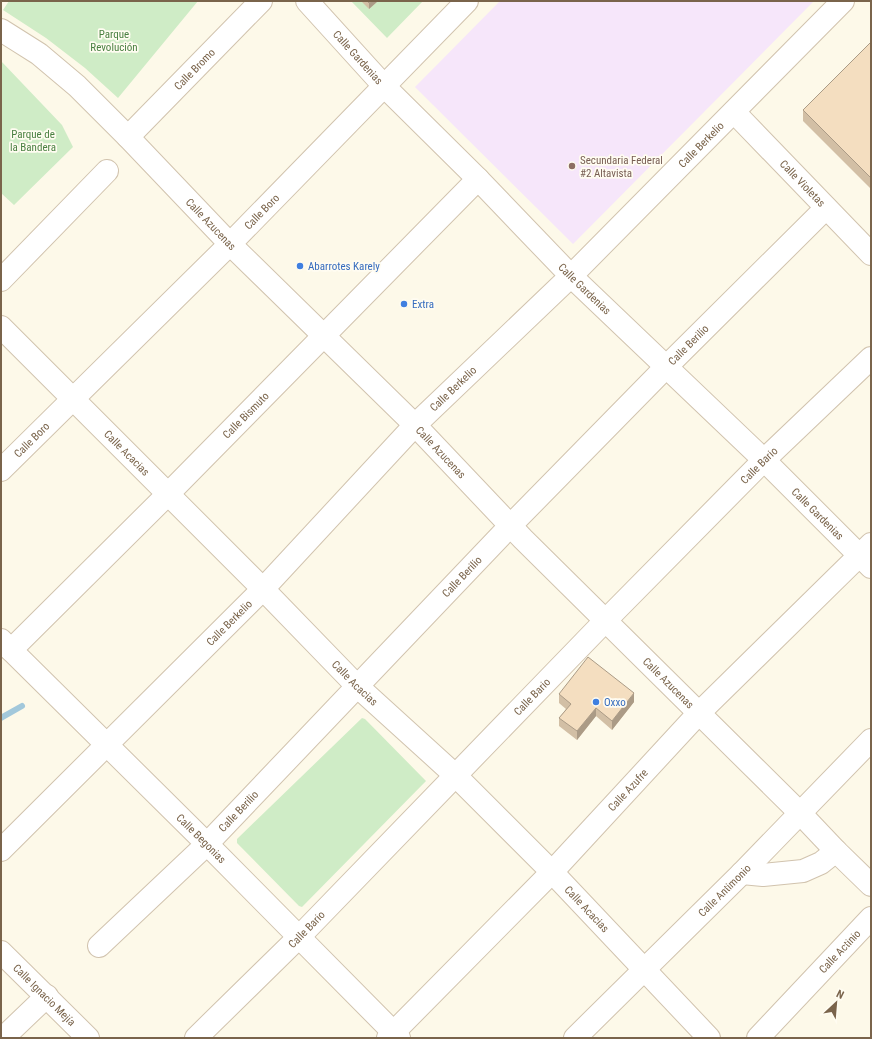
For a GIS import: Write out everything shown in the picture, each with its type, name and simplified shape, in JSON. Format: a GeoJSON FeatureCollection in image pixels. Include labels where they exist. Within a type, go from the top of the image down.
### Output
{"type":"FeatureCollection","features":[{"type":"Feature","properties":{"kind":"street","name":"Calle Bromo"},"geometry":{"type":"LineString","coordinates":[[128,137],[261,1]]}},
{"type":"Feature","properties":{"kind":"street","name":"Calle Gardenias"},"geometry":{"type":"LineString","coordinates":[[307,1],[385,87],[478,179],[571,276],[867,556]]}},
{"type":"Feature","properties":{"kind":"street","name":"Calle Boro"},"geometry":{"type":"LineString","coordinates":[[1,470],[230,244],[385,87],[467,1]]}},
{"type":"Feature","properties":{"kind":"street","name":"Calle Berkelio"},"geometry":{"type":"LineString","coordinates":[[1,850],[263,589],[415,425],[571,276],[843,1]]}},
{"type":"Feature","properties":{"kind":"street","name":"Calle Azucenas"},"geometry":{"type":"LineString","coordinates":[[1,30],[39,54],[77,86],[230,244],[415,425],[510,526],[698,714],[800,812],[836,851],[871,885]]}},
{"type":"Feature","properties":{"kind":"street","name":"Calle Violetas"},"geometry":{"type":"LineString","coordinates":[[734,112],[871,254]]}},
{"type":"Feature","properties":{"kind":"street"},"geometry":{"type":"LineString","coordinates":[[1,280],[107,170]]}},
{"type":"Feature","properties":{"kind":"street","name":"Calle Bismuto"},"geometry":{"type":"LineString","coordinates":[[6,645],[168,494],[478,179]]}},
{"type":"Feature","properties":{"kind":"street","name":"Calle Berilio"},"geometry":{"type":"LineString","coordinates":[[99,946],[206,844],[510,526],[666,367],[826,208]]}},
{"type":"Feature","properties":{"kind":"street","name":"Calle Acacias"},"geometry":{"type":"LineString","coordinates":[[1,327],[263,589],[357,686],[455,775],[552,872],[709,1038]]}},
{"type":"Feature","properties":{"kind":"street","name":"Calle Bario"},"geometry":{"type":"LineString","coordinates":[[196,1038],[299,937],[605,621],[764,460],[871,358]]}},
{"type":"Feature","properties":{"kind":"street","name":"Calle Azufre"},"geometry":{"type":"LineString","coordinates":[[394,1036],[552,872],[698,714],[867,556]]}},
{"type":"Feature","properties":{"kind":"street","name":"Calle Begonias"},"geometry":{"type":"LineString","coordinates":[[6,645],[299,937],[394,1036]]}},
{"type":"Feature","properties":{"kind":"street","name":"Calle Antimonio"},"geometry":{"type":"LineString","coordinates":[[575,1038],[742,873],[871,740]]}},
{"type":"Feature","properties":{"kind":"street"},"geometry":{"type":"LineString","coordinates":[[742,873],[763,875],[803,871],[821,863],[836,851]]}},
{"type":"Feature","properties":{"kind":"street","name":"Calle Actinio"},"geometry":{"type":"LineString","coordinates":[[758,1038],[871,918]]}},
{"type":"Feature","properties":{"kind":"street","name":"Calle Ignacio Mejía"},"geometry":{"type":"LineString","coordinates":[[1,952],[88,1038]]}},
{"type":"Feature","properties":{"kind":"street"},"geometry":{"type":"LineString","coordinates":[[3,1038],[47,996]]}},
{"type":"Feature","properties":{"kind":"shaded area","name":"Secundaria Federal #2 Altavista"},"geometry":{"type":"Polygon","coordinates":[[[500,1],[814,1],[573,244],[415,87],[500,1]]]}},
{"type":"Feature","properties":{"kind":"green space","name":"Parque Revolución"},"geometry":{"type":"Polygon","coordinates":[[[9,1],[198,1],[118,98],[85,68],[46,38],[3,10],[9,1]]]}},
{"type":"Feature","properties":{"kind":"green space"},"geometry":{"type":"Polygon","coordinates":[[[351,1],[423,1],[387,38],[351,1]]]}},
{"type":"Feature","properties":{"kind":"green space","name":"Parque de la Bandera"},"geometry":{"type":"Polygon","coordinates":[[[1,61],[62,125],[73,147],[14,205],[1,193],[1,61]]]}},
{"type":"Feature","properties":{"kind":"green space"},"geometry":{"type":"Polygon","coordinates":[[[362,718],[365,719],[426,781],[302,907],[299,906],[237,843],[237,839],[362,718]]]}},
{"type":"Feature","properties":{"kind":"building"},"geometry":{"type":"Polygon","coordinates":[[[871,42],[871,178],[803,110],[871,42]]]}},
{"type":"Feature","properties":{"kind":"building","name":"Oxxo"},"geometry":{"type":"Polygon","coordinates":[[[588,657],[634,693],[612,721],[596,708],[577,731],[559,718],[571,704],[559,694],[588,657]]]}},
{"type":"Feature","properties":{"kind":"waterway"},"geometry":{"type":"LineString","coordinates":[[1,718],[22,706]]}},
{"type":"Feature","properties":{"kind":"place","name":"Secundaria Federal #2 Altavista"},"geometry":{"type":"Point","coordinates":[572,166]}},
{"type":"Feature","properties":{"kind":"place","name":"Abarrotes Karely"},"geometry":{"type":"Point","coordinates":[300,266]}},
{"type":"Feature","properties":{"kind":"place","name":"Extra"},"geometry":{"type":"Point","coordinates":[404,304]}},
{"type":"Feature","properties":{"kind":"place","name":"Oxxo"},"geometry":{"type":"Point","coordinates":[596,702]}}]}
